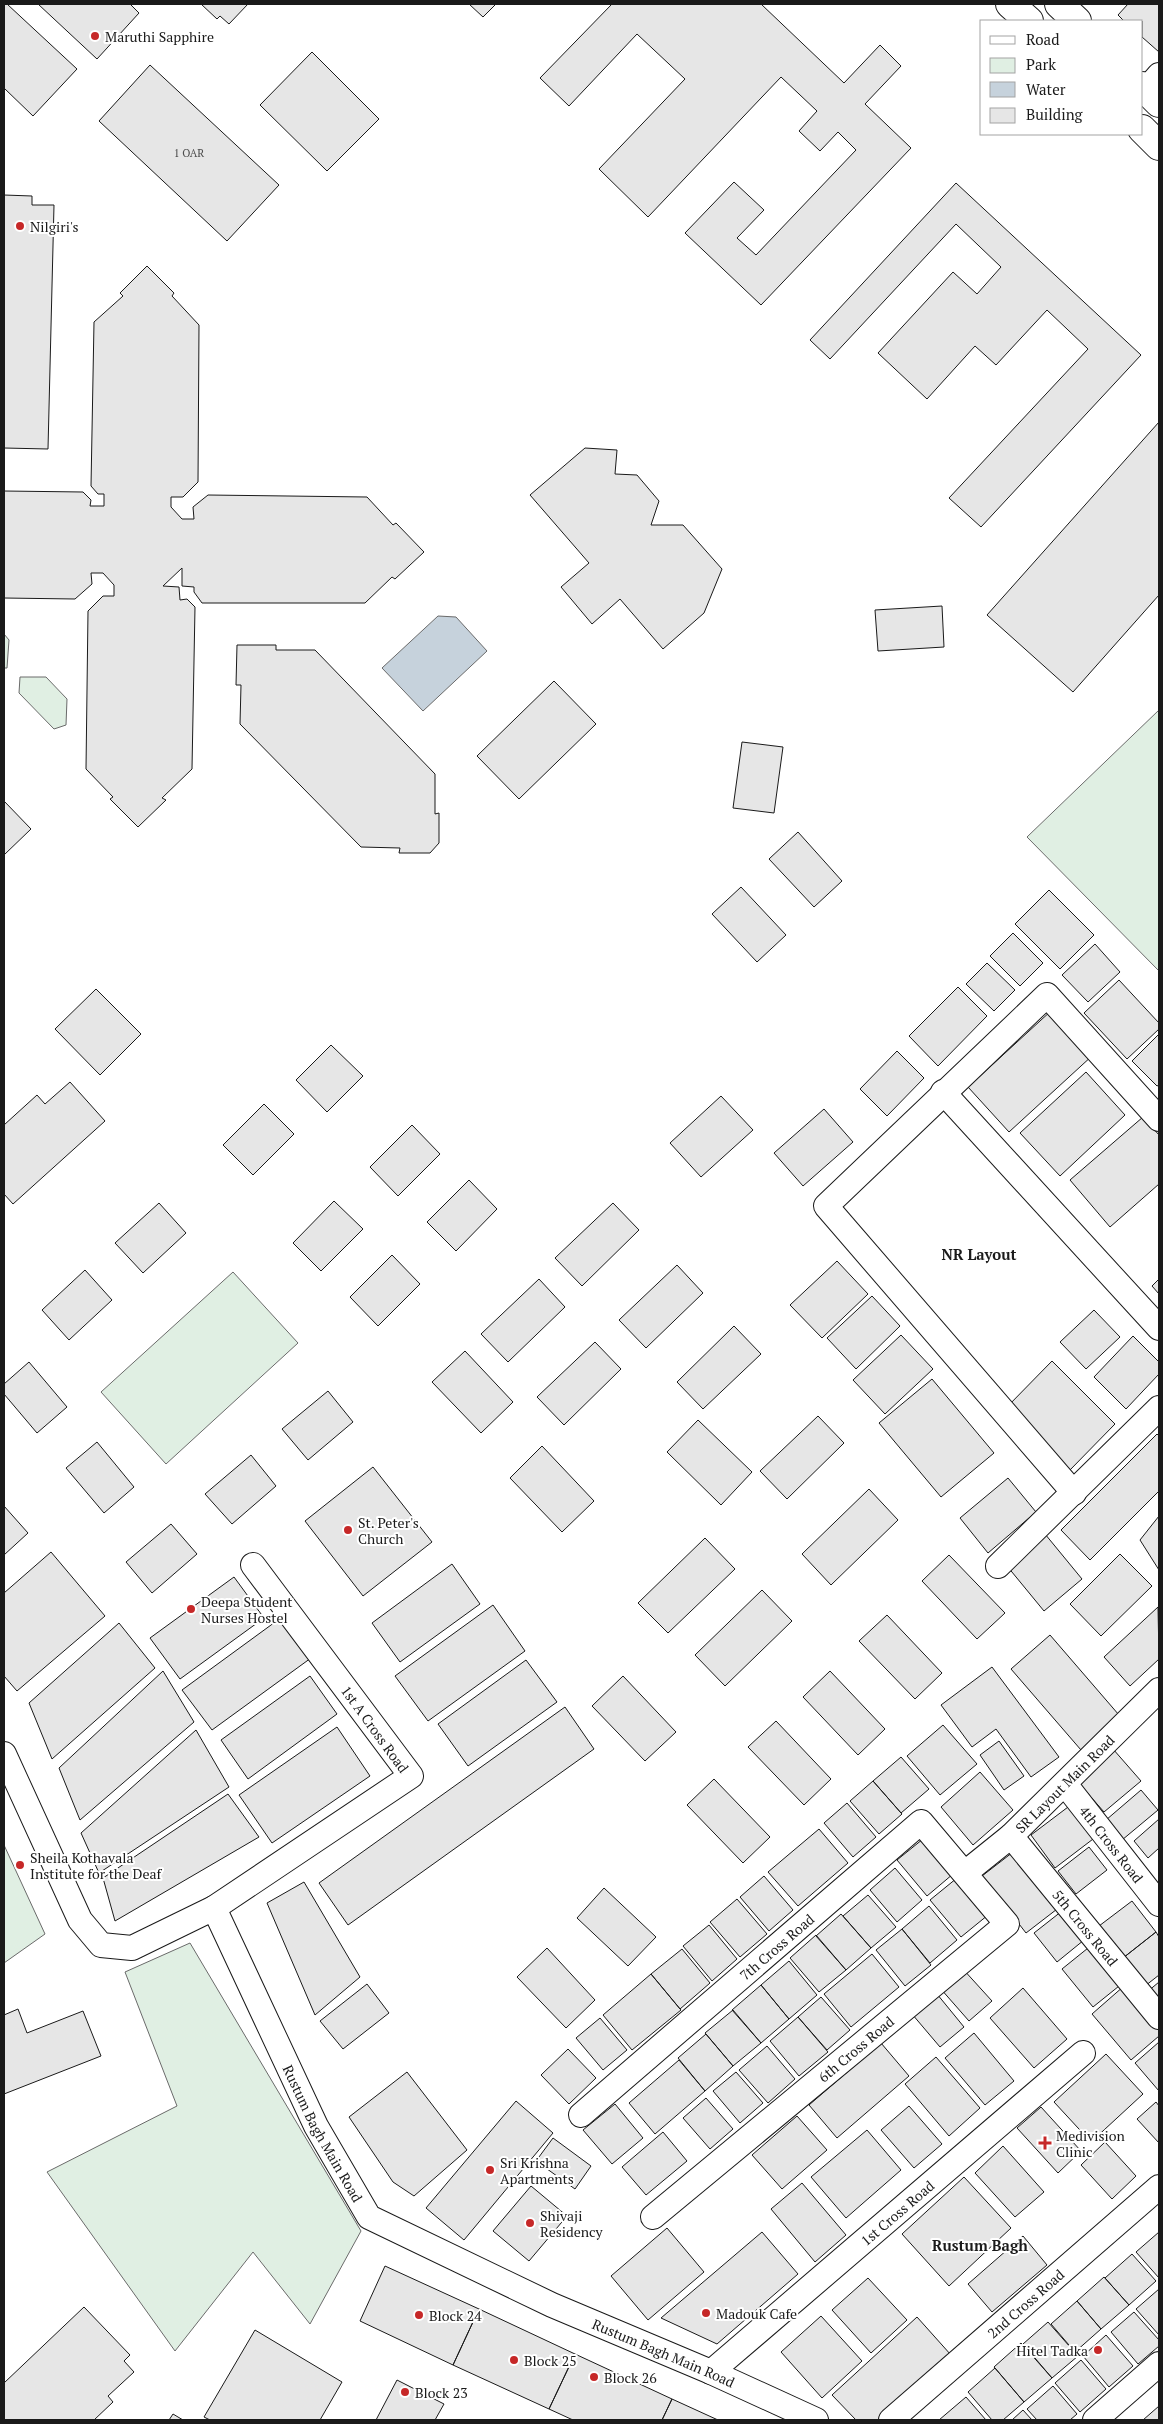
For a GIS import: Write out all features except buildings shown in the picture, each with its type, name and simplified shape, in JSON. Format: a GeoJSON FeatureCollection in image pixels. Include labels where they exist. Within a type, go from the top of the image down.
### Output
{"type":"FeatureCollection","features":[{"type":"Feature","properties":{"kind":"street"},"geometry":{"type":"LineString","coordinates":[[1010,4],[1028,20]]}},
{"type":"Feature","properties":{"kind":"street"},"geometry":{"type":"LineString","coordinates":[[1059,4],[1076,20]]}},
{"type":"Feature","properties":{"kind":"street"},"geometry":{"type":"LineString","coordinates":[[1143,130],[1159,146]]}},
{"type":"Feature","properties":{"kind":"street"},"geometry":{"type":"LineString","coordinates":[[1074,1493],[826,1206],[943,1092],[1047,995],[1159,1119]]}},
{"type":"Feature","properties":{"kind":"street"},"geometry":{"type":"LineString","coordinates":[[943,1092],[1159,1328]]}},
{"type":"Feature","properties":{"kind":"street"},"geometry":{"type":"LineString","coordinates":[[998,1566],[1159,1408]]}},
{"type":"Feature","properties":{"kind":"street","name":"1st A Cross Road"},"geometry":{"type":"LineString","coordinates":[[214,1908],[411,1776],[253,1565]]}},
{"type":"Feature","properties":{"kind":"street","name":"SR Layout Main Road"},"geometry":{"type":"LineString","coordinates":[[965,1874],[1011,1836],[1159,1690]]}},
{"type":"Feature","properties":{"kind":"street"},"geometry":{"type":"LineString","coordinates":[[4,1754],[80,1920],[101,1945],[132,1948],[214,1908]]}},
{"type":"Feature","properties":{"kind":"street","name":"4th Cross Road"},"geometry":{"type":"LineString","coordinates":[[1065,1784],[1159,1904]]}},
{"type":"Feature","properties":{"kind":"street","name":"7th Cross Road"},"geometry":{"type":"LineString","coordinates":[[581,2116],[921,1822],[965,1874]]}},
{"type":"Feature","properties":{"kind":"street","name":"5th Cross Road"},"geometry":{"type":"LineString","coordinates":[[1011,1836],[1159,2017]]}},
{"type":"Feature","properties":{"kind":"street","name":"6th Cross Road"},"geometry":{"type":"LineString","coordinates":[[653,2217],[1007,1924],[965,1874]]}},
{"type":"Feature","properties":{"kind":"street","name":"Rustum Bagh Main Road"},"geometry":{"type":"LineString","coordinates":[[214,1908],[316,2126],[369,2216],[552,2305],[711,2372],[816,2420]]}},
{"type":"Feature","properties":{"kind":"street","name":"1st Cross Road"},"geometry":{"type":"LineString","coordinates":[[711,2372],[1083,2053]]}},
{"type":"Feature","properties":{"kind":"street","name":"2nd Cross Road"},"geometry":{"type":"LineString","coordinates":[[891,2420],[1159,2187]]}},
{"type":"Feature","properties":{"kind":"street"},"geometry":{"type":"LineString","coordinates":[[1095,2420],[1159,2364]]}},
{"type":"Feature","properties":{"kind":"green space"},"geometry":{"type":"Polygon","coordinates":[[[4,634],[9,640],[7,668],[4,668],[4,634]]]}},
{"type":"Feature","properties":{"kind":"green space"},"geometry":{"type":"Polygon","coordinates":[[[20,677],[46,677],[67,699],[66,725],[54,729],[19,693],[20,677]]]}},
{"type":"Feature","properties":{"kind":"green space"},"geometry":{"type":"Polygon","coordinates":[[[1159,710],[1159,971],[1027,837],[1159,710]]]}},
{"type":"Feature","properties":{"kind":"green space"},"geometry":{"type":"Polygon","coordinates":[[[233,1272],[298,1343],[166,1464],[101,1392],[233,1272]]]}},
{"type":"Feature","properties":{"kind":"green space"},"geometry":{"type":"Polygon","coordinates":[[[4,1845],[45,1934],[4,1963],[4,1845]]]}},
{"type":"Feature","properties":{"kind":"green space"},"geometry":{"type":"Polygon","coordinates":[[[190,1943],[361,2231],[310,2324],[253,2252],[175,2351],[47,2172],[177,2106],[125,1972],[190,1943]]]}},
{"type":"Feature","properties":{"kind":"water"},"geometry":{"type":"Polygon","coordinates":[[[438,616],[456,617],[487,651],[423,711],[382,668],[438,616]]]}},
{"type":"Feature","properties":{"kind":"place","name":"Maruthi Sapphire"},"geometry":{"type":"Point","coordinates":[95,36]}},
{"type":"Feature","properties":{"kind":"place","name":"Nilgiri's"},"geometry":{"type":"Point","coordinates":[20,226]}},
{"type":"Feature","properties":{"kind":"place","name":"St. Peter's Church"},"geometry":{"type":"Point","coordinates":[348,1530]}},
{"type":"Feature","properties":{"kind":"place","name":"Deepa Student Nurses Hostel"},"geometry":{"type":"Point","coordinates":[191,1609]}},
{"type":"Feature","properties":{"kind":"place","name":"Sheila Kothavala Institute for the Deaf"},"geometry":{"type":"Point","coordinates":[20,1865]}},
{"type":"Feature","properties":{"kind":"place","name":"Medivision Clinic"},"geometry":{"type":"Point","coordinates":[1045,2143]}},
{"type":"Feature","properties":{"kind":"place","name":"Sri Krishna Apartments"},"geometry":{"type":"Point","coordinates":[490,2170]}},
{"type":"Feature","properties":{"kind":"place","name":"Shivaji Residency"},"geometry":{"type":"Point","coordinates":[530,2223]}},
{"type":"Feature","properties":{"kind":"place","name":"Madouk Cafe"},"geometry":{"type":"Point","coordinates":[706,2313]}},
{"type":"Feature","properties":{"kind":"place","name":"Block 24"},"geometry":{"type":"Point","coordinates":[419,2315]}},
{"type":"Feature","properties":{"kind":"place","name":"Hitel Tadka"},"geometry":{"type":"Point","coordinates":[1098,2350]}},
{"type":"Feature","properties":{"kind":"place","name":"Block 25"},"geometry":{"type":"Point","coordinates":[514,2360]}},
{"type":"Feature","properties":{"kind":"place","name":"Block 26"},"geometry":{"type":"Point","coordinates":[594,2377]}},
{"type":"Feature","properties":{"kind":"place","name":"Block 23"},"geometry":{"type":"Point","coordinates":[405,2392]}},
{"type":"Feature","properties":{"kind":"district","name":"NR Layout"},"geometry":{"type":"Point","coordinates":[979,1254]}},
{"type":"Feature","properties":{"kind":"district","name":"Rustum Bagh"},"geometry":{"type":"Point","coordinates":[980,2245]}}]}
